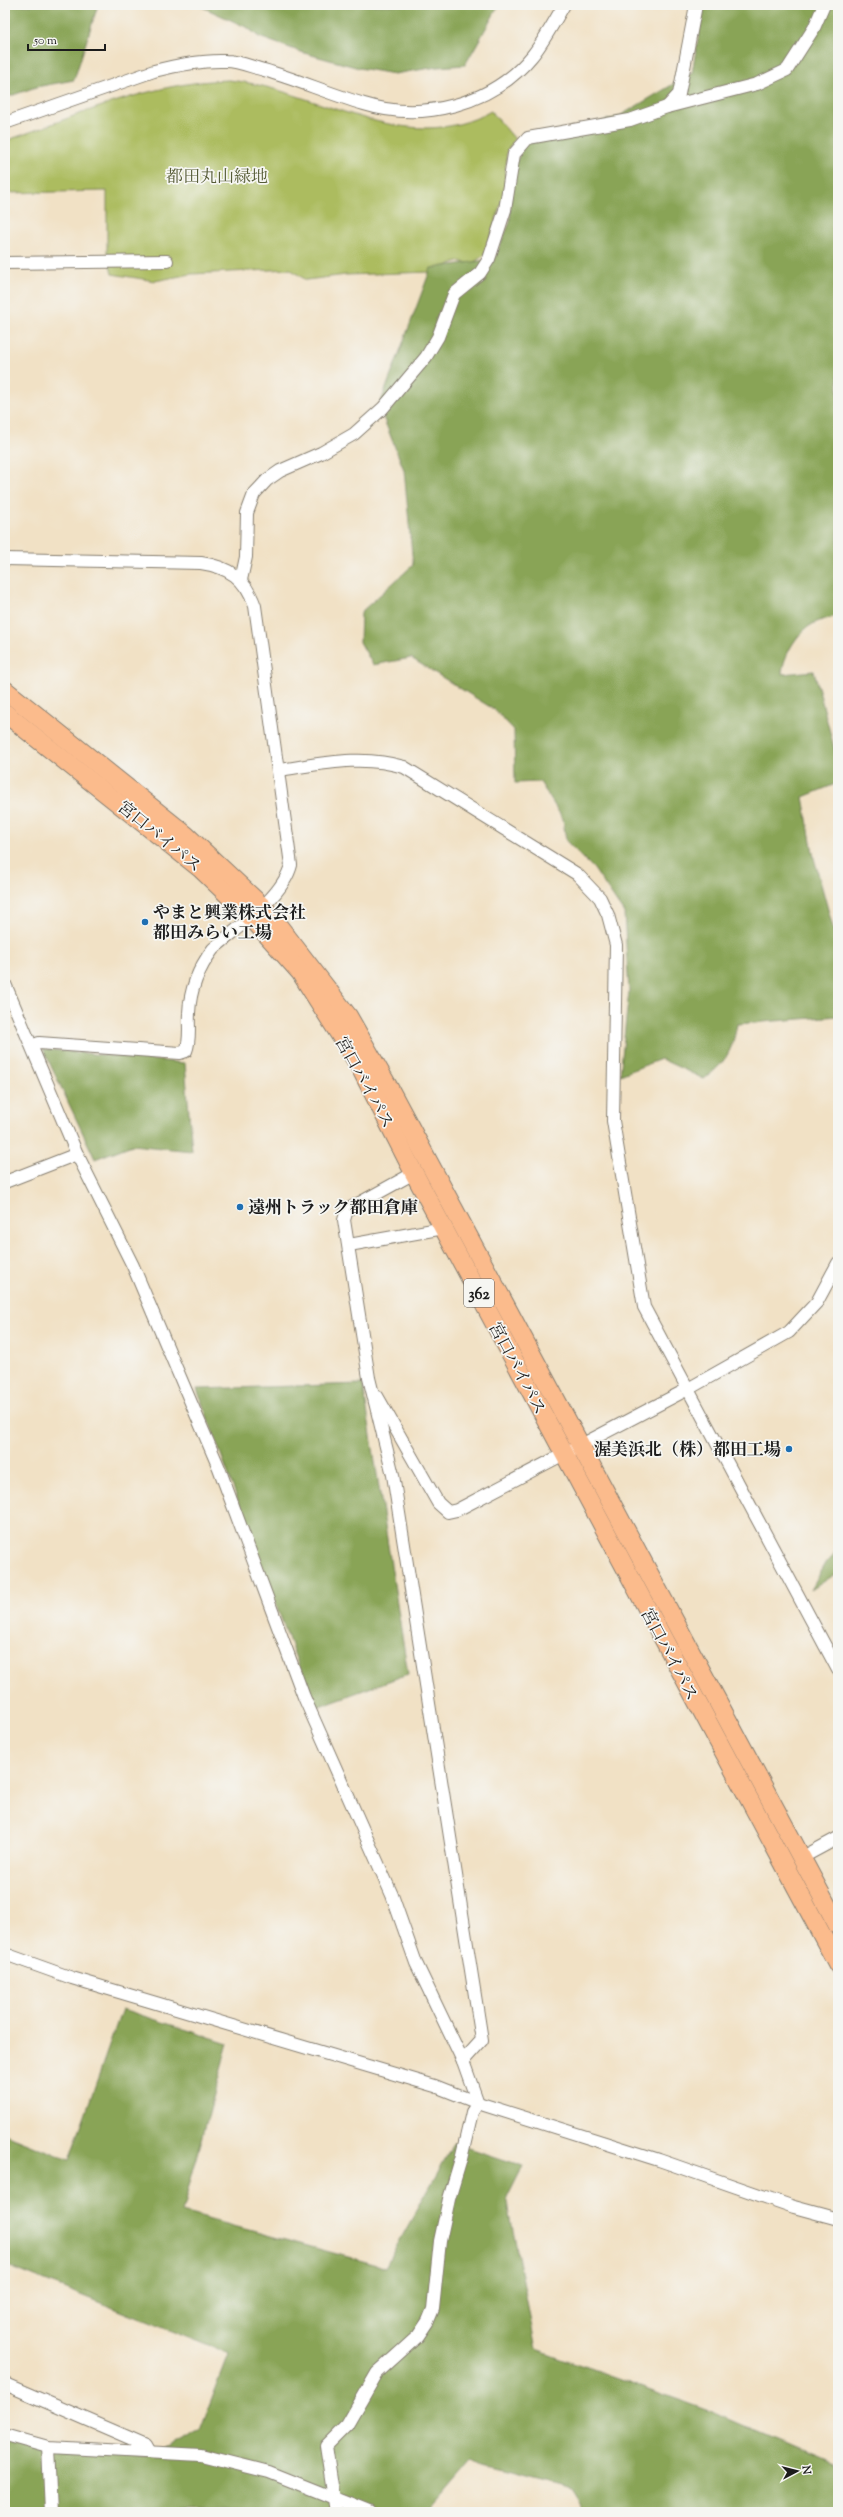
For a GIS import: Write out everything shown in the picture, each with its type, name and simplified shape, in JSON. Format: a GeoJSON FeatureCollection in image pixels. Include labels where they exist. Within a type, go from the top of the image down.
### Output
{"type":"FeatureCollection","features":[{"type":"Feature","properties":{"kind":"highway","name":"宮口バイパス"},"geometry":{"type":"LineString","coordinates":[[5,690],[186,835],[257,912],[312,967],[348,1016],[580,1444],[838,1926]]}},
{"type":"Feature","properties":{"kind":"highway","name":"宮口バイパス"},"geometry":{"type":"LineString","coordinates":[[5,713],[257,912],[300,972],[358,1065],[414,1173],[838,1965]]}},
{"type":"Feature","properties":{"kind":"street"},"geometry":{"type":"LineString","coordinates":[[5,123],[154,71],[176,66],[226,61],[306,83],[364,104],[392,110],[423,111],[448,108],[468,102],[517,70],[532,56],[564,5]]}},
{"type":"Feature","properties":{"kind":"street"},"geometry":{"type":"LineString","coordinates":[[667,107],[679,94],[696,5]]}},
{"type":"Feature","properties":{"kind":"street"},"geometry":{"type":"LineString","coordinates":[[241,580],[246,557],[247,514],[254,494],[267,480],[280,471],[320,453],[354,434],[383,408],[426,357],[438,337],[454,294],[480,273],[492,254],[506,210],[514,154],[528,138],[630,120],[667,107],[757,84],[787,70],[814,28],[824,5]]}},
{"type":"Feature","properties":{"kind":"street"},"geometry":{"type":"LineString","coordinates":[[5,263],[167,261]]}},
{"type":"Feature","properties":{"kind":"street"},"geometry":{"type":"LineString","coordinates":[[5,559],[201,563],[223,567],[241,580],[254,606],[279,770],[291,865],[285,881],[257,912],[213,949],[198,972],[190,996],[189,1043],[186,1050],[180,1053],[39,1043],[32,1046]]}},
{"type":"Feature","properties":{"kind":"street"},"geometry":{"type":"LineString","coordinates":[[279,770],[352,760],[374,760],[404,767],[577,874],[600,898],[608,915],[616,944],[613,1121],[644,1307],[838,1670]]}},
{"type":"Feature","properties":{"kind":"street"},"geometry":{"type":"LineString","coordinates":[[5,984],[78,1154],[133,1266],[219,1468],[304,1697],[392,1895],[416,1963],[463,2061],[478,2103]]}},
{"type":"Feature","properties":{"kind":"street"},"geometry":{"type":"LineString","coordinates":[[5,1182],[78,1154]]}},
{"type":"Feature","properties":{"kind":"street"},"geometry":{"type":"LineString","coordinates":[[414,1173],[347,1210],[344,1220],[370,1383],[393,1474],[482,2040],[463,2061]]}},
{"type":"Feature","properties":{"kind":"street"},"geometry":{"type":"LineString","coordinates":[[349,1245],[444,1228]]}},
{"type":"Feature","properties":{"kind":"street"},"geometry":{"type":"LineString","coordinates":[[370,1383],[438,1503],[448,1512],[457,1510],[580,1444],[688,1389],[795,1327],[817,1302],[838,1263]]}},
{"type":"Feature","properties":{"kind":"street"},"geometry":{"type":"LineString","coordinates":[[801,1858],[838,1838]]}},
{"type":"Feature","properties":{"kind":"street"},"geometry":{"type":"LineString","coordinates":[[5,1954],[72,1978],[435,2086],[478,2103],[666,2162],[794,2207],[838,2218]]}},
{"type":"Feature","properties":{"kind":"street"},"geometry":{"type":"LineString","coordinates":[[336,2512],[326,2446],[353,2415],[377,2373],[418,2336],[433,2309],[440,2241],[472,2112],[478,2103]]}},
{"type":"Feature","properties":{"kind":"street"},"geometry":{"type":"LineString","coordinates":[[5,2384],[146,2445],[150,2452]]}},
{"type":"Feature","properties":{"kind":"street"},"geometry":{"type":"LineString","coordinates":[[5,2435],[48,2447],[201,2455],[269,2472],[369,2512]]}},
{"type":"Feature","properties":{"kind":"street"},"geometry":{"type":"LineString","coordinates":[[48,2447],[51,2512]]}},
{"type":"Feature","properties":{"kind":"green space"},"geometry":{"type":"Polygon","coordinates":[[[5,5],[98,5],[74,80],[36,87],[5,98],[5,5]]]}},
{"type":"Feature","properties":{"kind":"green space"},"geometry":{"type":"Polygon","coordinates":[[[198,5],[495,5],[498,7],[465,65],[437,67],[394,74],[359,68],[304,53],[259,37],[248,28],[198,5]]]}},
{"type":"Feature","properties":{"kind":"green space"},"geometry":{"type":"Polygon","coordinates":[[[704,5],[838,5],[838,616],[814,623],[800,634],[791,646],[785,660],[782,674],[814,671],[838,763],[838,783],[803,797],[814,858],[838,946],[838,1016],[737,1024],[733,1042],[727,1056],[718,1067],[704,1079],[661,1059],[620,1075],[629,991],[624,913],[594,869],[566,841],[563,819],[540,782],[515,783],[514,730],[495,710],[411,658],[373,665],[360,642],[361,612],[413,565],[404,470],[379,407],[431,268],[494,259],[510,222],[512,169],[527,141],[618,117],[692,73],[704,5]]]}},
{"type":"Feature","properties":{"kind":"green space","name":"都田丸山緑地"},"geometry":{"type":"Polygon","coordinates":[[[228,80],[261,86],[294,95],[360,117],[393,125],[426,128],[459,124],[491,111],[515,139],[507,151],[504,194],[485,255],[471,264],[458,261],[430,272],[346,275],[306,280],[290,269],[191,274],[155,281],[112,274],[107,252],[107,191],[5,193],[5,141],[87,111],[143,94],[199,82],[228,80]]]}},
{"type":"Feature","properties":{"kind":"green space"},"geometry":{"type":"Polygon","coordinates":[[[43,1049],[185,1063],[192,1151],[132,1145],[95,1159],[43,1049]]]}},
{"type":"Feature","properties":{"kind":"green space"},"geometry":{"type":"Polygon","coordinates":[[[363,1384],[408,1674],[314,1708],[197,1389],[363,1384]]]}},
{"type":"Feature","properties":{"kind":"green space"},"geometry":{"type":"Polygon","coordinates":[[[838,1549],[838,1575],[834,1575],[811,1590],[826,1563],[838,1549]]]}},
{"type":"Feature","properties":{"kind":"green space"},"geometry":{"type":"Polygon","coordinates":[[[122,2009],[228,2043],[182,2212],[385,2267],[454,2143],[523,2166],[507,2198],[536,2349],[710,2411],[838,2466],[838,2512],[585,2512],[571,2490],[481,2467],[472,2462],[429,2512],[5,2512],[5,2437],[151,2457],[200,2430],[229,2354],[5,2265],[5,2134],[69,2160],[122,2009]]]}},
{"type":"Feature","properties":{"kind":"place","name":"やまと興業株式会社 都田みらい工場"},"geometry":{"type":"Point","coordinates":[145,922]}},
{"type":"Feature","properties":{"kind":"place","name":"遠州トラック都田倉庫"},"geometry":{"type":"Point","coordinates":[240,1207]}},
{"type":"Feature","properties":{"kind":"place","name":"渥美浜北（株）都田工場"},"geometry":{"type":"Point","coordinates":[789,1449]}}]}
